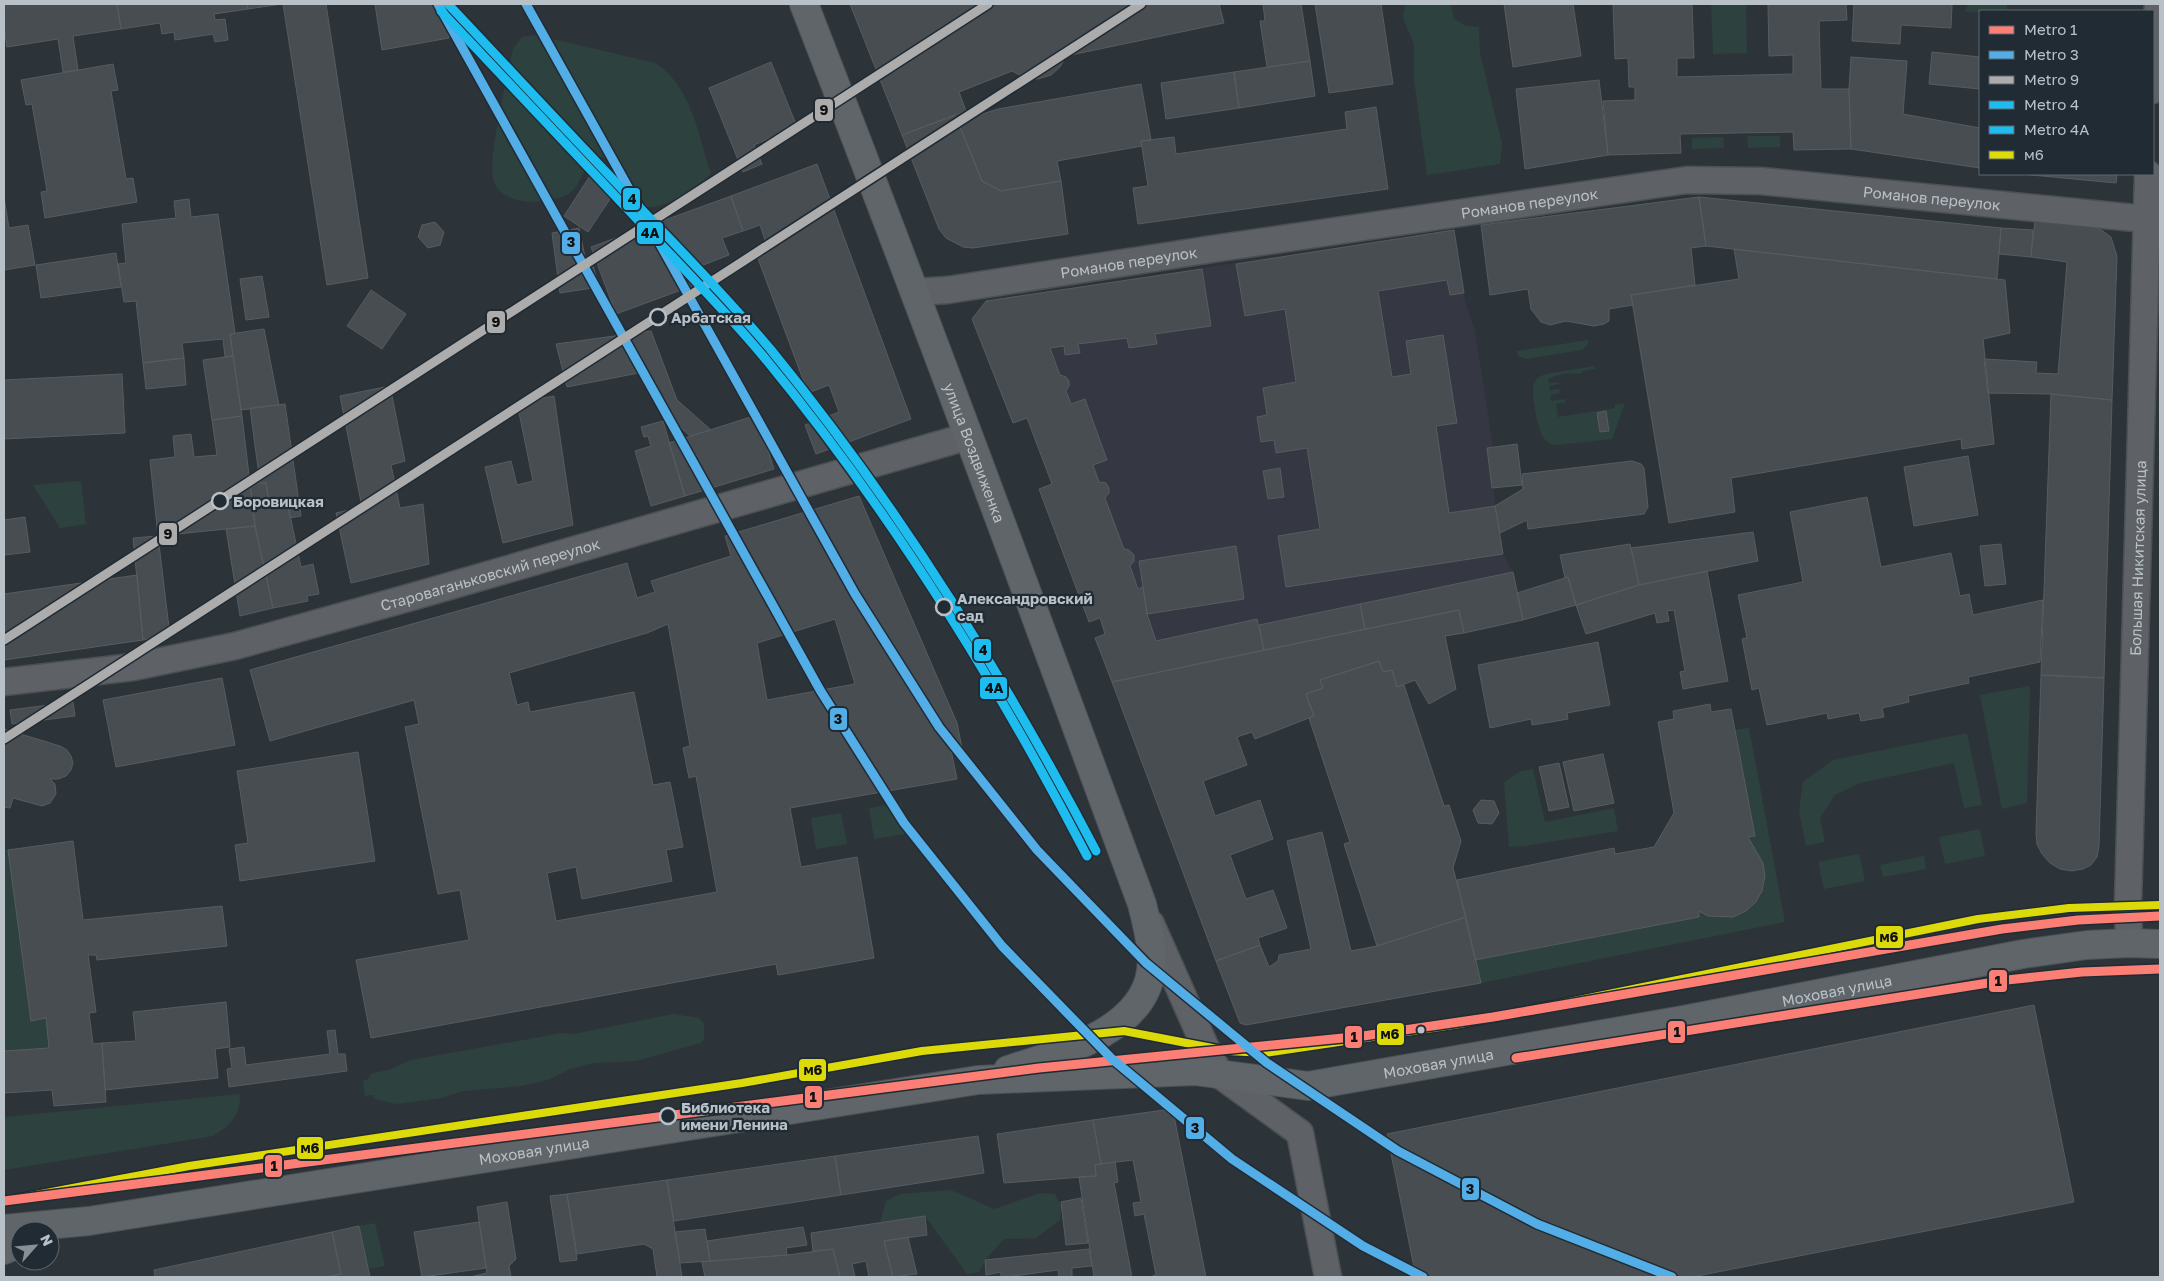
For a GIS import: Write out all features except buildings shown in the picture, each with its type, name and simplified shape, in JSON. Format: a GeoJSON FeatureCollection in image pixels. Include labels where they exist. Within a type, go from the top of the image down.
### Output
{"type":"FeatureCollection","features":[{"type":"Feature","properties":{"kind":"main road","name":"улица Воздвиженка"},"geometry":{"type":"LineString","coordinates":[[804,4],[916,292],[1142,904],[1150,944],[1151,971],[1145,993],[1131,1013],[1100,1035]]}},
{"type":"Feature","properties":{"kind":"main road","name":"Моховая улица"},"geometry":{"type":"LineString","coordinates":[[89,1221],[978,1080],[1195,1071],[1308,1086],[1683,1020],[2023,954],[2087,945],[2160,944]]}},
{"type":"Feature","properties":{"kind":"main road","name":"Моховая улица"},"geometry":{"type":"LineString","coordinates":[[978,1080],[1060,1052],[1100,1035]]}},
{"type":"Feature","properties":{"kind":"main road"},"geometry":{"type":"LineString","coordinates":[[4,1229],[89,1221]]}},
{"type":"Feature","properties":{"kind":"main road"},"geometry":{"type":"LineString","coordinates":[[60,1231],[89,1221]]}},
{"type":"Feature","properties":{"kind":"street"},"geometry":{"type":"LineString","coordinates":[[2154,73],[2158,4]]}},
{"type":"Feature","properties":{"kind":"street","name":"Большая Никитская улица"},"geometry":{"type":"LineString","coordinates":[[2129,943],[2128,904],[2145,219],[2148,175]]}},
{"type":"Feature","properties":{"kind":"street","name":"Романов переулок"},"geometry":{"type":"LineString","coordinates":[[916,292],[966,287],[1688,180],[1761,181],[2145,219]]}},
{"type":"Feature","properties":{"kind":"street","name":"Староваганьковский переулок"},"geometry":{"type":"LineString","coordinates":[[4,682],[133,667],[235,646],[459,584],[969,436]]}},
{"type":"Feature","properties":{"kind":"street","name":"улица Воздвиженка"},"geometry":{"type":"LineString","coordinates":[[1142,904],[1205,1046],[1220,1075],[1300,1133],[1328,1277]]}},
{"type":"Feature","properties":{"kind":"shaded area"},"geometry":{"type":"Polygon","coordinates":[[[1454,230],[1465,301],[1475,331],[1493,447],[1487,448],[1503,554],[1513,572],[1523,620],[1464,633],[1459,610],[1112,682],[1095,638],[1105,633],[1100,619],[1089,622],[1039,489],[1052,484],[1027,419],[1013,423],[972,319],[986,301],[1454,230]]]}},
{"type":"Feature","properties":{"kind":"green space"},"geometry":{"type":"Polygon","coordinates":[[[1405,4],[1451,4],[1454,19],[1466,26],[1479,27],[1480,54],[1502,143],[1500,164],[1427,175],[1414,80],[1414,44],[1403,18],[1405,4]]]}},
{"type":"Feature","properties":{"kind":"green space"},"geometry":{"type":"Polygon","coordinates":[[[1711,4],[1746,4],[1747,53],[1713,54],[1711,4]]]}},
{"type":"Feature","properties":{"kind":"green space"},"geometry":{"type":"Polygon","coordinates":[[[1968,4],[2007,4],[2007,10],[1965,12],[1968,4]]]}},
{"type":"Feature","properties":{"kind":"green space"},"geometry":{"type":"Polygon","coordinates":[[[536,35],[655,63],[677,84],[685,98],[698,128],[711,174],[683,196],[667,204],[650,207],[635,203],[619,172],[602,157],[589,161],[576,186],[568,195],[527,202],[514,199],[502,193],[494,182],[492,171],[493,156],[513,49],[522,37],[536,35]]]}},
{"type":"Feature","properties":{"kind":"green space"},"geometry":{"type":"Polygon","coordinates":[[[1747,136],[1780,136],[1780,147],[1748,148],[1747,136]]]}},
{"type":"Feature","properties":{"kind":"green space"},"geometry":{"type":"Polygon","coordinates":[[[1723,137],[1724,148],[1692,149],[1692,138],[1723,137]]]}},
{"type":"Feature","properties":{"kind":"green space"},"geometry":{"type":"Polygon","coordinates":[[[1588,340],[1588,344],[1582,350],[1526,359],[1518,356],[1517,351],[1588,340]]]}},
{"type":"Feature","properties":{"kind":"green space"},"geometry":{"type":"Polygon","coordinates":[[[1594,366],[1595,369],[1582,371],[1582,373],[1562,374],[1548,379],[1549,383],[1558,382],[1559,384],[1549,386],[1550,390],[1559,389],[1560,393],[1551,395],[1551,401],[1565,399],[1566,402],[1556,404],[1558,417],[1615,408],[1615,405],[1625,403],[1612,439],[1557,445],[1546,441],[1542,434],[1534,406],[1533,392],[1536,381],[1539,377],[1546,374],[1594,366]],[[1606,411],[1597,413],[1600,432],[1609,430],[1606,411]]]}},
{"type":"Feature","properties":{"kind":"green space"},"geometry":{"type":"Polygon","coordinates":[[[81,481],[86,524],[60,528],[33,485],[81,481]]]}},
{"type":"Feature","properties":{"kind":"green space"},"geometry":{"type":"Polygon","coordinates":[[[2030,686],[2027,803],[2002,809],[1980,695],[2030,686]]]}},
{"type":"Feature","properties":{"kind":"green space"},"geometry":{"type":"Polygon","coordinates":[[[1749,728],[1785,922],[1481,983],[1475,960],[1699,917],[1699,911],[1721,917],[1742,913],[1751,907],[1763,889],[1765,876],[1761,860],[1748,837],[1754,835],[1735,730],[1749,728]]]}},
{"type":"Feature","properties":{"kind":"green space"},"geometry":{"type":"Polygon","coordinates":[[[1967,733],[1982,805],[1964,808],[1954,763],[1860,783],[1835,795],[1820,818],[1825,842],[1806,846],[1799,811],[1803,782],[1833,760],[1967,733]]]}},
{"type":"Feature","properties":{"kind":"green space"},"geometry":{"type":"Polygon","coordinates":[[[1533,769],[1545,822],[1614,808],[1618,831],[1509,847],[1504,782],[1521,771],[1533,769]]]}},
{"type":"Feature","properties":{"kind":"green space"},"geometry":{"type":"Polygon","coordinates":[[[901,803],[906,834],[874,839],[869,808],[901,803]]]}},
{"type":"Feature","properties":{"kind":"green space"},"geometry":{"type":"Polygon","coordinates":[[[841,813],[847,844],[816,849],[811,818],[841,813]]]}},
{"type":"Feature","properties":{"kind":"green space"},"geometry":{"type":"Polygon","coordinates":[[[1980,829],[1985,856],[1945,864],[1939,837],[1980,829]]]}},
{"type":"Feature","properties":{"kind":"green space"},"geometry":{"type":"Polygon","coordinates":[[[8,850],[31,1020],[46,1018],[49,1048],[4,1051],[4,851],[8,850]]]}},
{"type":"Feature","properties":{"kind":"green space"},"geometry":{"type":"Polygon","coordinates":[[[1859,854],[1865,881],[1824,889],[1818,862],[1859,854]]]}},
{"type":"Feature","properties":{"kind":"green space"},"geometry":{"type":"Polygon","coordinates":[[[1924,856],[1926,869],[1883,877],[1880,865],[1924,856]]]}},
{"type":"Feature","properties":{"kind":"green space"},"geometry":{"type":"Polygon","coordinates":[[[673,1014],[699,1018],[704,1024],[704,1040],[700,1043],[636,1061],[593,1063],[570,1069],[548,1080],[521,1086],[463,1091],[442,1098],[396,1104],[375,1099],[373,1095],[365,1096],[363,1081],[367,1080],[372,1073],[389,1070],[411,1060],[562,1033],[574,1034],[673,1014]]]}},
{"type":"Feature","properties":{"kind":"green space"},"geometry":{"type":"Polygon","coordinates":[[[240,1094],[239,1108],[233,1119],[225,1128],[213,1136],[4,1170],[4,1117],[240,1094]]]}},
{"type":"Feature","properties":{"kind":"green space"},"geometry":{"type":"Polygon","coordinates":[[[951,1190],[994,1209],[1040,1193],[1055,1194],[1061,1206],[1060,1220],[1036,1238],[1004,1239],[985,1260],[979,1272],[967,1274],[925,1216],[880,1223],[886,1201],[900,1194],[951,1190]]]}},
{"type":"Feature","properties":{"kind":"green space"},"geometry":{"type":"Polygon","coordinates":[[[375,1223],[385,1266],[368,1269],[359,1226],[375,1223]]]}},
{"type":"Feature","properties":{"kind":"metro line","name":"3"},"geometry":{"type":"LineString","coordinates":[[438,4],[820,690],[904,823],[1002,946],[1111,1058],[1232,1159],[1363,1246],[1423,1277]]}},
{"type":"Feature","properties":{"kind":"metro line","name":"4"},"geometry":{"type":"LineString","coordinates":[[448,4],[725,297],[771,350],[818,409],[905,530],[946,592],[1024,720],[1096,851]]}},
{"type":"Feature","properties":{"kind":"metro line","name":"3"},"geometry":{"type":"LineString","coordinates":[[526,4],[855,594],[939,727],[1037,850],[1146,963],[1267,1063],[1398,1151],[1537,1224],[1672,1277]]}},
{"type":"Feature","properties":{"kind":"metro line","name":"9"},"geometry":{"type":"LineString","coordinates":[[4,640],[988,4]]}},
{"type":"Feature","properties":{"kind":"metro line","name":"9"},"geometry":{"type":"LineString","coordinates":[[4,739],[1141,4]]}},
{"type":"Feature","properties":{"kind":"metro line","name":"4А"},"geometry":{"type":"LineString","coordinates":[[441,11],[717,303],[810,414],[897,535],[938,597],[1015,725],[1087,856]]}},
{"type":"Feature","properties":{"kind":"metro line","name":"1"},"geometry":{"type":"LineString","coordinates":[[4,1201],[1039,1068],[1363,1036],[1493,1017],[2002,929],[2078,920],[2160,916]]}},
{"type":"Feature","properties":{"kind":"metro line","name":"1"},"geometry":{"type":"LineString","coordinates":[[1516,1058],[2007,980],[2082,972],[2160,969]]}},
{"type":"Feature","properties":{"kind":"transit line","name":"м6"},"geometry":{"type":"LineString","coordinates":[[4,1201],[189,1166],[742,1083],[922,1051],[1124,1031],[1228,1051],[1265,1053],[1460,1024],[1978,919],[2069,908],[2160,905]]}},
{"type":"Feature","properties":{"kind":"place","name":"Арбатская"},"geometry":{"type":"Point","coordinates":[658,317]}},
{"type":"Feature","properties":{"kind":"place","name":"Боровицкая"},"geometry":{"type":"Point","coordinates":[220,501]}},
{"type":"Feature","properties":{"kind":"place","name":"Александровский сад"},"geometry":{"type":"Point","coordinates":[944,607]}},
{"type":"Feature","properties":{"kind":"place","name":"Библиотека имени Ленина"},"geometry":{"type":"Point","coordinates":[668,1116]}}]}
